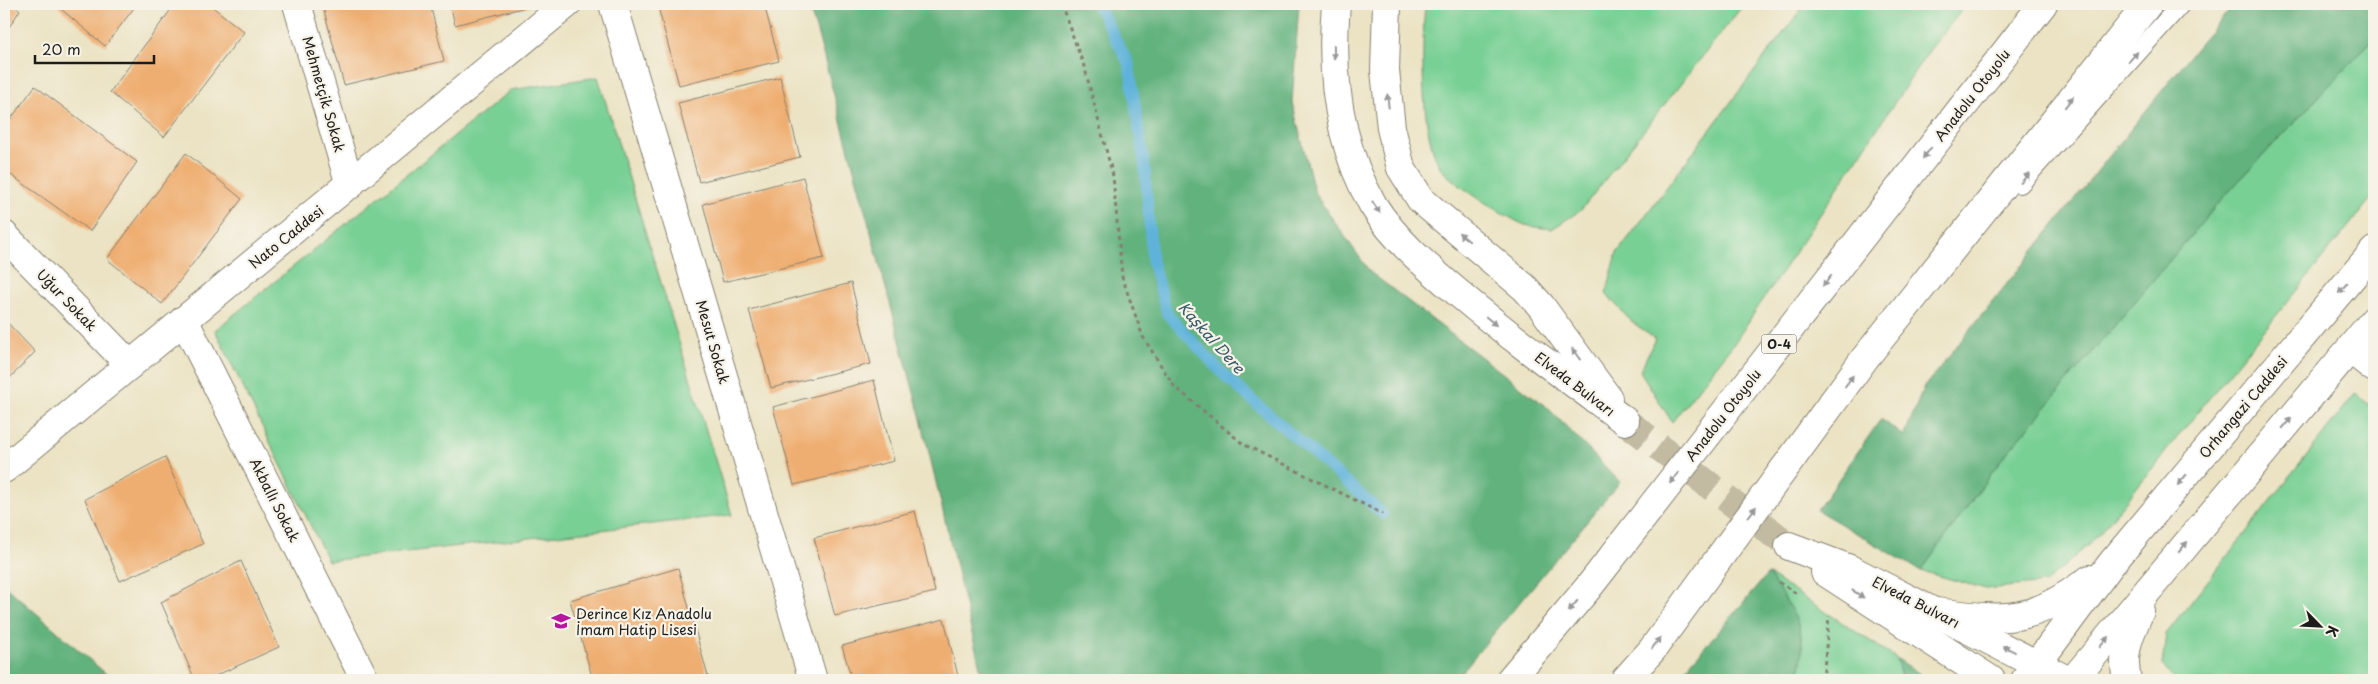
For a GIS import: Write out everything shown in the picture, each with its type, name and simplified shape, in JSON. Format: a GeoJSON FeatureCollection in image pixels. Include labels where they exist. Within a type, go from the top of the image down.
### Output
{"type":"FeatureCollection","features":[{"type":"Feature","properties":{"kind":"main road","name":"Mehmetçik Sokak"},"geometry":{"type":"LineString","coordinates":[[297,4],[350,185]]}},
{"type":"Feature","properties":{"kind":"main road","name":"Nato Caddesi"},"geometry":{"type":"LineString","coordinates":[[4,469],[568,4]]}},
{"type":"Feature","properties":{"kind":"main road","name":"Mesut Sokak"},"geometry":{"type":"LineString","coordinates":[[613,4],[813,680]]}},
{"type":"Feature","properties":{"kind":"main road","name":"Elveda Bulvarı"},"geometry":{"type":"LineString","coordinates":[[1336,4],[1334,78],[1343,132],[1374,206],[1398,237],[1428,268],[1496,326],[1625,421],[1541,306],[1525,288],[1420,200],[1401,168],[1391,128],[1385,70],[1387,4]]}},
{"type":"Feature","properties":{"kind":"main road","name":"Anadolu Otoyolu"},"geometry":{"type":"LineString","coordinates":[[1510,680],[1594,580],[2043,4]]}},
{"type":"Feature","properties":{"kind":"main road"},"geometry":{"type":"LineString","coordinates":[[1625,680],[1652,650],[1865,358],[2148,4]]}},
{"type":"Feature","properties":{"kind":"main road","name":"Uğur Sokak"},"geometry":{"type":"LineString","coordinates":[[4,235],[130,365]]}},
{"type":"Feature","properties":{"kind":"main road","name":"Orhangazi Caddesi"},"geometry":{"type":"LineString","coordinates":[[2031,672],[2111,564],[2374,251]]}},
{"type":"Feature","properties":{"kind":"main road","name":"Akballı Sokak"},"geometry":{"type":"LineString","coordinates":[[184,320],[365,680]]}},
{"type":"Feature","properties":{"kind":"main road"},"geometry":{"type":"LineString","coordinates":[[2073,680],[2374,320]]}},
{"type":"Feature","properties":{"kind":"main road"},"geometry":{"type":"LineString","coordinates":[[2350,349],[2374,368]]}},
{"type":"Feature","properties":{"kind":"main road","name":"Elveda Bulvarı"},"geometry":{"type":"LineString","coordinates":[[1991,680],[1835,579],[1790,546],[1850,569],[1936,612],[2031,672],[2068,680]]}},
{"type":"Feature","properties":{"kind":"main road","name":"Orhangazi Caddesi"},"geometry":{"type":"LineString","coordinates":[[1936,612],[2010,619],[2038,612],[2064,598],[2111,564]]}},
{"type":"Feature","properties":{"kind":"main road"},"geometry":{"type":"LineString","coordinates":[[2127,680],[2125,668],[2126,645],[2151,585]]}},
{"type":"Feature","properties":{"kind":"lane"},"geometry":{"type":"LineString","coordinates":[[1865,358],[2180,4]]}},
{"type":"Feature","properties":{"kind":"path"},"geometry":{"type":"LineString","coordinates":[[1061,4],[1085,69],[1114,176],[1122,277],[1143,337],[1148,345],[1174,386],[1243,444],[1384,514]]}},
{"type":"Feature","properties":{"kind":"path"},"geometry":{"type":"LineString","coordinates":[[1823,680],[1835,579]]}},
{"type":"Feature","properties":{"kind":"green space"},"geometry":{"type":"Polygon","coordinates":[[[808,4],[1299,4],[1292,102],[1315,194],[1370,272],[1548,408],[1620,482],[1455,680],[983,680],[921,419],[818,35],[808,4]]]}},
{"type":"Feature","properties":{"kind":"green space"},"geometry":{"type":"Polygon","coordinates":[[[1425,4],[1744,4],[1581,210],[1552,229],[1528,226],[1517,221],[1468,192],[1442,170],[1429,136],[1426,114],[1423,65],[1425,4]]]}},
{"type":"Feature","properties":{"kind":"green space"},"geometry":{"type":"Polygon","coordinates":[[[1805,4],[1967,4],[1931,48],[1735,342],[1672,422],[1640,371],[1655,339],[1631,321],[1606,294],[1617,253],[1805,4]]]}},
{"type":"Feature","properties":{"kind":"green space"},"geometry":{"type":"Polygon","coordinates":[[[2235,4],[2374,4],[2374,38],[2221,200],[2000,461],[1921,571],[1817,510],[1881,419],[1904,436],[1924,387],[2201,42],[2235,4]]]}},
{"type":"Feature","properties":{"kind":"green space"},"geometry":{"type":"Polygon","coordinates":[[[2374,38],[2374,195],[2095,539],[2045,583],[1986,589],[1921,571],[2000,461],[2221,200],[2374,38]]]}},
{"type":"Feature","properties":{"kind":"green space"},"geometry":{"type":"Polygon","coordinates":[[[598,77],[732,515],[328,561],[215,330],[511,90],[598,77]]]}},
{"type":"Feature","properties":{"kind":"green space"},"geometry":{"type":"Polygon","coordinates":[[[2355,394],[2374,408],[2374,680],[2174,680],[2162,665],[2166,634],[2355,394]]]}},
{"type":"Feature","properties":{"kind":"green space"},"geometry":{"type":"Polygon","coordinates":[[[1768,574],[1896,658],[1902,680],[1797,680],[1802,649],[1798,623],[1768,574]]]}},
{"type":"Feature","properties":{"kind":"green space"},"geometry":{"type":"Polygon","coordinates":[[[1768,574],[1798,623],[1802,649],[1797,680],[1676,680],[1768,574]]]}},
{"type":"Feature","properties":{"kind":"green space"},"geometry":{"type":"Polygon","coordinates":[[[4,585],[113,680],[4,680],[4,585]]]}},
{"type":"Feature","properties":{"kind":"green space"},"geometry":{"type":"Polygon","coordinates":[[[1896,658],[1929,680],[1902,680],[1896,658]]]}},
{"type":"Feature","properties":{"kind":"building"},"geometry":{"type":"Polygon","coordinates":[[[4,4],[12,4],[20,10],[4,35],[4,4]]]}},
{"type":"Feature","properties":{"kind":"building"},"geometry":{"type":"Polygon","coordinates":[[[55,4],[137,4],[105,46],[55,4]]]}},
{"type":"Feature","properties":{"kind":"building"},"geometry":{"type":"Polygon","coordinates":[[[175,4],[209,4],[244,32],[164,137],[110,92],[175,4]]]}},
{"type":"Feature","properties":{"kind":"building"},"geometry":{"type":"Polygon","coordinates":[[[333,4],[430,4],[444,61],[344,85],[323,7],[333,4]]]}},
{"type":"Feature","properties":{"kind":"building"},"geometry":{"type":"Polygon","coordinates":[[[450,4],[538,4],[455,25],[450,4]]]}},
{"type":"Feature","properties":{"kind":"building"},"geometry":{"type":"Polygon","coordinates":[[[670,4],[764,4],[779,61],[679,85],[658,7],[670,4]]]}},
{"type":"Feature","properties":{"kind":"building"},"geometry":{"type":"Polygon","coordinates":[[[780,77],[800,157],[699,182],[678,103],[780,77]]]}},
{"type":"Feature","properties":{"kind":"building"},"geometry":{"type":"Polygon","coordinates":[[[35,86],[137,162],[90,231],[4,170],[4,128],[35,86]]]}},
{"type":"Feature","properties":{"kind":"building"},"geometry":{"type":"Polygon","coordinates":[[[186,153],[242,199],[162,304],[107,259],[186,153]]]}},
{"type":"Feature","properties":{"kind":"building"},"geometry":{"type":"Polygon","coordinates":[[[803,177],[824,258],[723,282],[703,204],[803,177]]]}},
{"type":"Feature","properties":{"kind":"building"},"geometry":{"type":"Polygon","coordinates":[[[851,283],[871,364],[771,388],[749,310],[851,283]]]}},
{"type":"Feature","properties":{"kind":"building"},"geometry":{"type":"Polygon","coordinates":[[[4,319],[35,352],[4,384],[4,319]]]}},
{"type":"Feature","properties":{"kind":"building"},"geometry":{"type":"Polygon","coordinates":[[[874,380],[894,461],[794,485],[773,407],[874,380]]]}},
{"type":"Feature","properties":{"kind":"building"},"geometry":{"type":"Polygon","coordinates":[[[165,457],[203,544],[120,581],[85,499],[165,457]]]}},
{"type":"Feature","properties":{"kind":"building"},"geometry":{"type":"Polygon","coordinates":[[[915,511],[935,592],[835,616],[814,538],[915,511]]]}},
{"type":"Feature","properties":{"kind":"building"},"geometry":{"type":"Polygon","coordinates":[[[241,561],[279,647],[206,680],[195,680],[161,602],[241,561]]]}},
{"type":"Feature","properties":{"kind":"building"},"geometry":{"type":"Polygon","coordinates":[[[678,568],[709,680],[593,680],[570,600],[678,568]]]}},
{"type":"Feature","properties":{"kind":"building"},"geometry":{"type":"Polygon","coordinates":[[[944,619],[959,680],[852,680],[842,646],[944,619]]]}},
{"type":"Feature","properties":{"kind":"waterway","name":"Kaşkal Dere"},"geometry":{"type":"LineString","coordinates":[[1097,4],[1129,64],[1145,169],[1152,261],[1167,314],[1227,378],[1383,514]]}},
{"type":"Feature","properties":{"kind":"tunnel"},"geometry":{"type":"LineString","coordinates":[[1625,421],[1789,546]]}},
{"type":"Feature","properties":{"kind":"place","name":"Derince Kız Anadolu İmam Hatip Lisesi"},"geometry":{"type":"Point","coordinates":[561,621]}}]}
